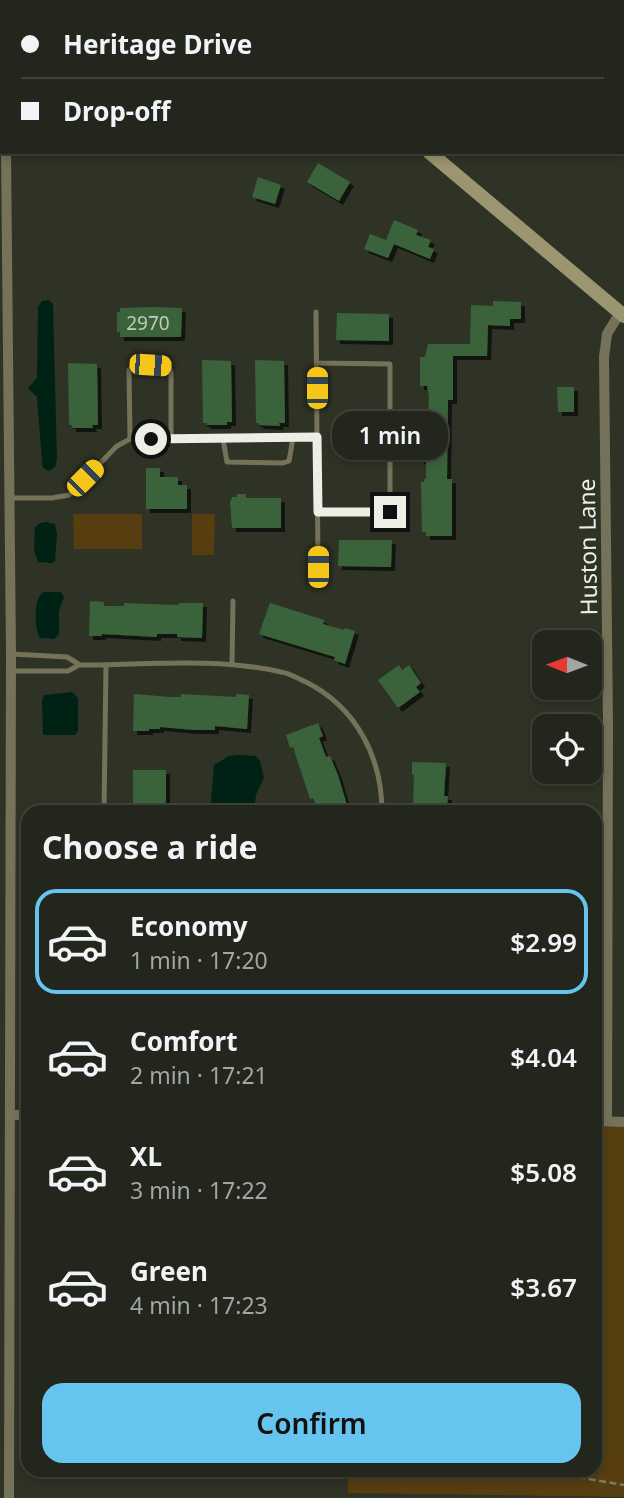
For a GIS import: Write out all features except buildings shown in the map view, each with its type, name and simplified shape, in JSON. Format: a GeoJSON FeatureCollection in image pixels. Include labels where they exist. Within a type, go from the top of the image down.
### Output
{"type":"FeatureCollection","features":[{"type":"Feature","properties":{"kind":"main road"},"geometry":{"type":"LineString","coordinates":[[431,154],[622,315]]}},
{"type":"Feature","properties":{"kind":"street"},"geometry":{"type":"LineString","coordinates":[[6,154],[4,354],[10,498],[11,654],[9,1498]]}},
{"type":"Feature","properties":{"kind":"street","name":"Huston Lane"},"geometry":{"type":"LineString","coordinates":[[607,1121],[608,724],[604,357],[607,334],[622,315]]}},
{"type":"Feature","properties":{"kind":"street"},"geometry":{"type":"LineString","coordinates":[[10,1115],[21,1115]]}},
{"type":"Feature","properties":{"kind":"street"},"geometry":{"type":"LineString","coordinates":[[602,1121],[624,1122]]}},
{"type":"Feature","properties":{"kind":"lane"},"geometry":{"type":"LineString","coordinates":[[316,312],[318,567]]}},
{"type":"Feature","properties":{"kind":"lane"},"geometry":{"type":"LineString","coordinates":[[317,363],[390,365],[390,512],[318,512]]}},
{"type":"Feature","properties":{"kind":"lane"},"geometry":{"type":"LineString","coordinates":[[130,439],[129,370],[132,367],[150,365],[169,366],[172,439]]}},
{"type":"Feature","properties":{"kind":"lane"},"geometry":{"type":"LineString","coordinates":[[10,498],[52,498],[69,495],[117,446],[130,439],[317,437]]}},
{"type":"Feature","properties":{"kind":"lane"},"geometry":{"type":"LineString","coordinates":[[223,439],[227,462],[283,463],[289,461],[292,456],[293,438]]}},
{"type":"Feature","properties":{"kind":"lane"},"geometry":{"type":"LineString","coordinates":[[232,664],[233,601]]}},
{"type":"Feature","properties":{"kind":"lane"},"geometry":{"type":"LineString","coordinates":[[11,654],[67,657],[79,664],[232,664],[284,672],[319,689],[340,704],[366,738],[374,760],[382,805]]}},
{"type":"Feature","properties":{"kind":"lane"},"geometry":{"type":"LineString","coordinates":[[11,671],[68,671],[79,664]]}},
{"type":"Feature","properties":{"kind":"lane"},"geometry":{"type":"LineString","coordinates":[[104,805],[106,665]]}},
{"type":"Feature","properties":{"kind":"path"},"geometry":{"type":"LineString","coordinates":[[578,1477],[624,1485]]}},
{"type":"Feature","properties":{"kind":"shaded area"},"geometry":{"type":"Polygon","coordinates":[[[49,300],[53,304],[57,460],[55,467],[49,471],[43,468],[42,462],[37,397],[28,388],[37,378],[38,307],[42,301],[49,300]]]}},
{"type":"Feature","properties":{"kind":"shaded area"},"geometry":{"type":"Polygon","coordinates":[[[73,514],[142,514],[142,549],[74,549],[73,514]]]}},
{"type":"Feature","properties":{"kind":"shaded area"},"geometry":{"type":"Polygon","coordinates":[[[192,514],[215,514],[214,555],[192,555],[192,514]]]}},
{"type":"Feature","properties":{"kind":"shaded area"},"geometry":{"type":"Polygon","coordinates":[[[47,522],[55,524],[57,534],[55,561],[52,563],[38,562],[34,550],[35,527],[47,522]]]}},
{"type":"Feature","properties":{"kind":"shaded area"},"geometry":{"type":"Polygon","coordinates":[[[43,592],[61,592],[64,597],[59,611],[59,634],[54,639],[40,638],[37,628],[37,601],[43,592]]]}},
{"type":"Feature","properties":{"kind":"shaded area"},"geometry":{"type":"Polygon","coordinates":[[[72,692],[78,698],[78,731],[75,735],[43,734],[44,695],[72,692]]]}},
{"type":"Feature","properties":{"kind":"shaded area"},"geometry":{"type":"Polygon","coordinates":[[[229,756],[256,756],[260,761],[264,778],[256,795],[255,805],[211,805],[214,765],[229,756]]]}},
{"type":"Feature","properties":{"kind":"shaded area"},"geometry":{"type":"Polygon","coordinates":[[[602,1121],[624,1122],[624,1497],[348,1493],[348,1477],[602,1477],[602,1121]]]}},
{"type":"Feature","properties":{"kind":"route"},"geometry":{"type":"LineString","coordinates":[[151,439],[317,437],[318,512],[390,512]]}}]}
